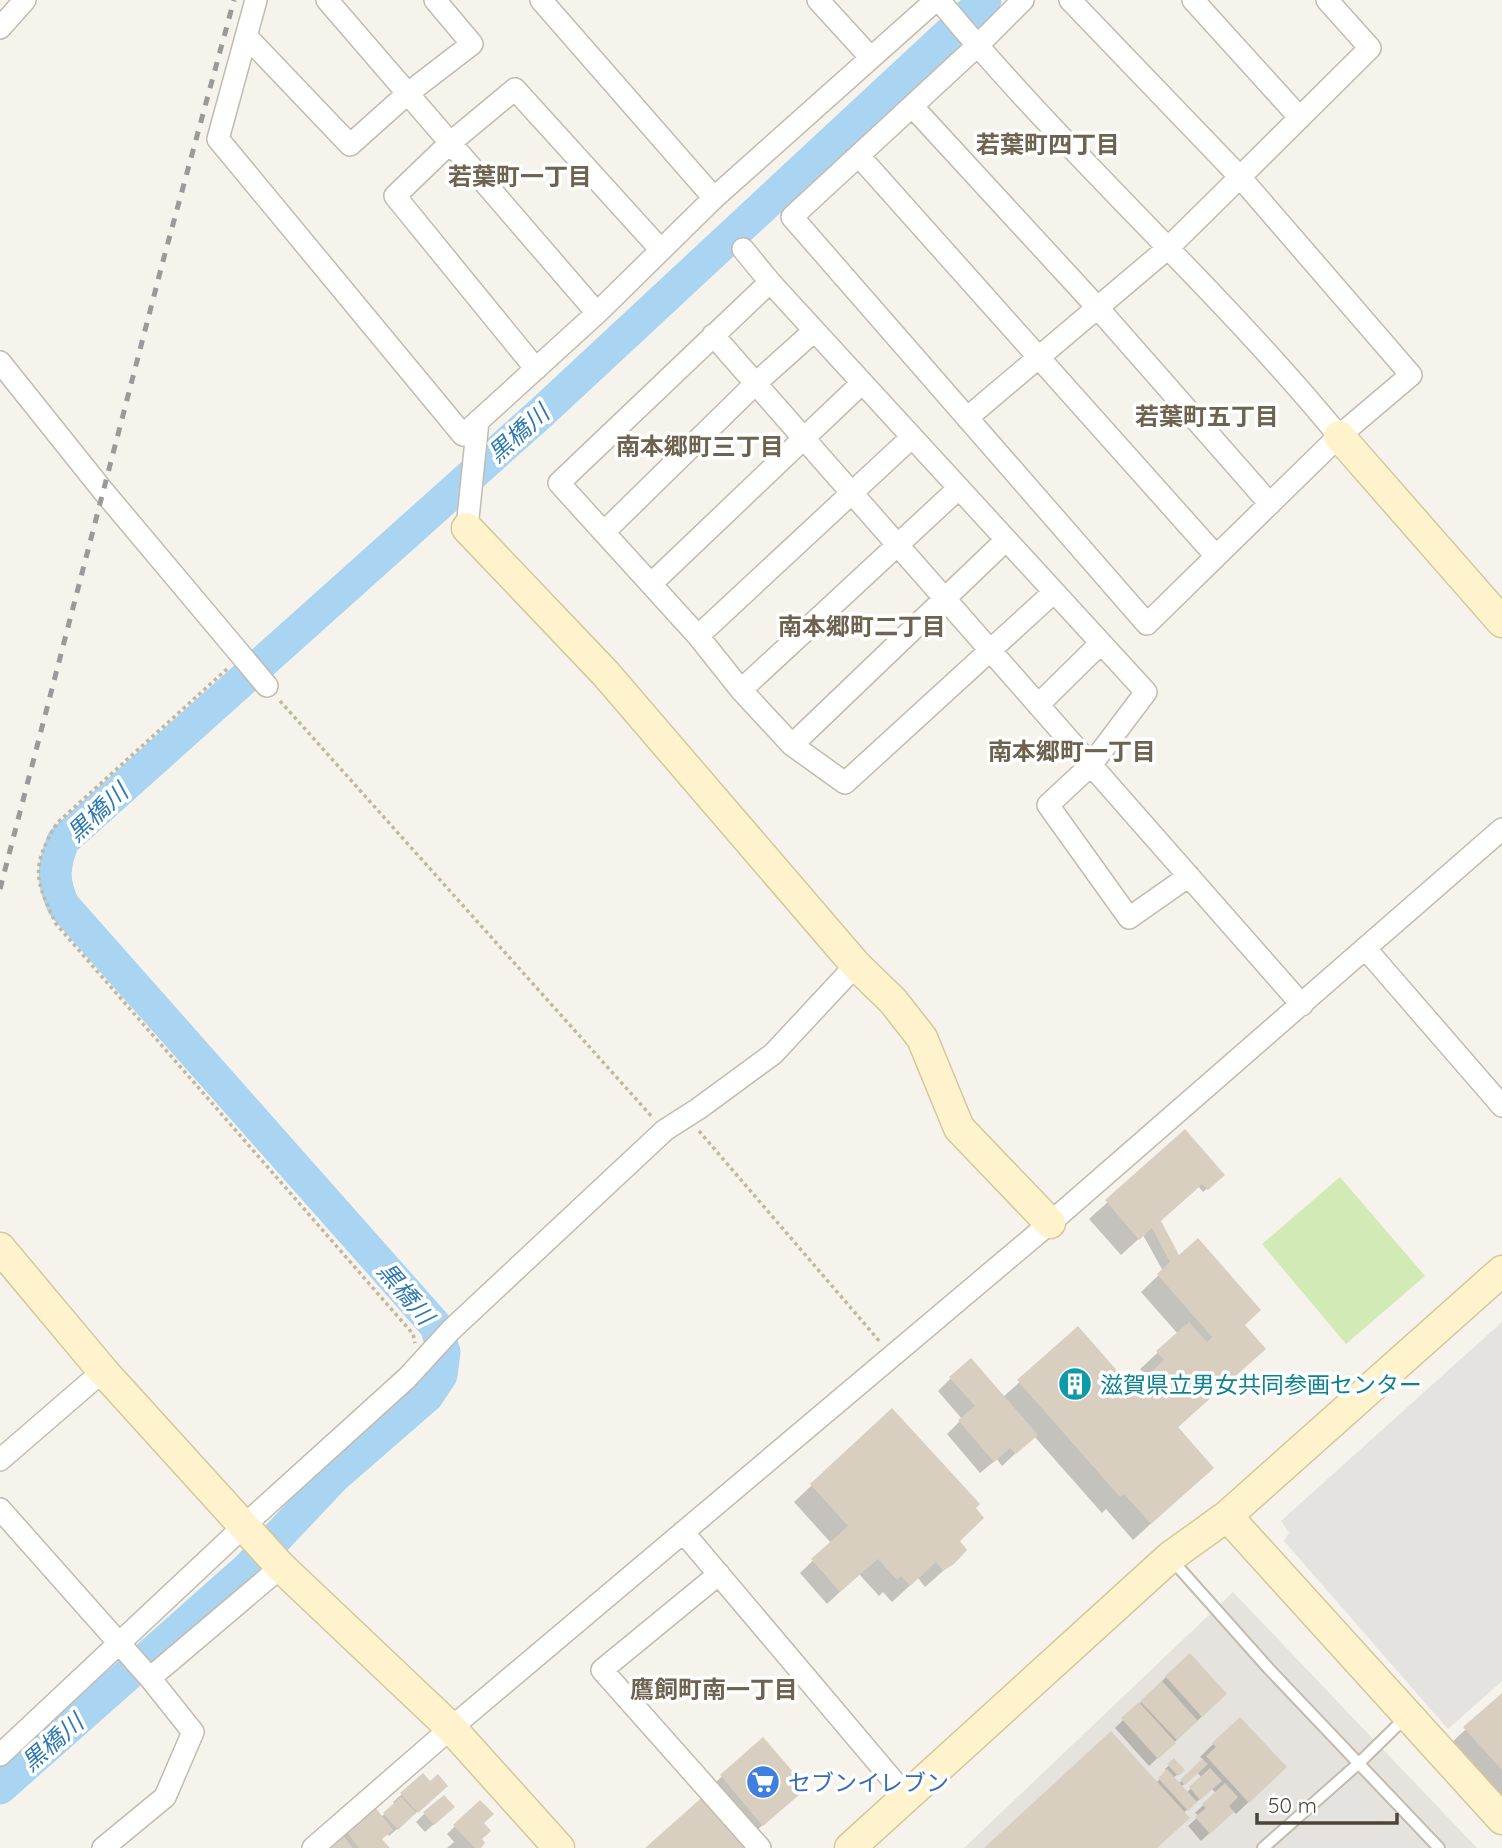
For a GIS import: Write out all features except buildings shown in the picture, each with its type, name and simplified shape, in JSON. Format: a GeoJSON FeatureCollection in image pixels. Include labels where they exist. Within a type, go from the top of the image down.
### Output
{"type":"FeatureCollection","features":[{"type":"Feature","properties":{"kind":"street"},"geometry":{"type":"LineString","coordinates":[[0,28],[25,0]]}},
{"type":"Feature","properties":{"kind":"street"},"geometry":{"type":"LineString","coordinates":[[256,0],[218,139],[463,435],[597,313],[714,198],[937,0],[1339,436],[1502,622]]}},
{"type":"Feature","properties":{"kind":"street"},"geometry":{"type":"LineString","coordinates":[[327,0],[597,313]]}},
{"type":"Feature","properties":{"kind":"street"},"geometry":{"type":"LineString","coordinates":[[247,37],[350,145],[407,94],[472,44],[435,0]]}},
{"type":"Feature","properties":{"kind":"street"},"geometry":{"type":"LineString","coordinates":[[541,0],[714,198]]}},
{"type":"Feature","properties":{"kind":"street"},"geometry":{"type":"LineString","coordinates":[[818,0],[871,58]]}},
{"type":"Feature","properties":{"kind":"street"},"geometry":{"type":"LineString","coordinates":[[1023,0],[792,217],[1147,624],[1339,436],[1411,375],[1240,177],[1070,0]]}},
{"type":"Feature","properties":{"kind":"street"},"geometry":{"type":"LineString","coordinates":[[1194,0],[1300,118]]}},
{"type":"Feature","properties":{"kind":"street"},"geometry":{"type":"LineString","coordinates":[[967,418],[1168,248],[1370,48],[1327,0]]}},
{"type":"Feature","properties":{"kind":"street"},"geometry":{"type":"LineString","coordinates":[[536,369],[395,197],[450,143],[515,89],[661,250]]}},
{"type":"Feature","properties":{"kind":"street"},"geometry":{"type":"LineString","coordinates":[[912,106],[1097,307],[1270,504]]}},
{"type":"Feature","properties":{"kind":"street"},"geometry":{"type":"LineString","coordinates":[[859,156],[1216,556]]}},
{"type":"Feature","properties":{"kind":"street"},"geometry":{"type":"LineString","coordinates":[[744,249],[769,282],[1146,692],[1091,765],[1048,805],[1129,918],[1189,876]]}},
{"type":"Feature","properties":{"kind":"street"},"geometry":{"type":"LineString","coordinates":[[769,282],[559,483],[698,635],[741,690],[792,745],[845,783],[1054,592]]}},
{"type":"Feature","properties":{"kind":"street"},"geometry":{"type":"LineString","coordinates":[[604,532],[755,383],[814,331]]}},
{"type":"Feature","properties":{"kind":"street"},"geometry":{"type":"LineString","coordinates":[[713,335],[1302,1005]]}},
{"type":"Feature","properties":{"kind":"street"},"geometry":{"type":"LineString","coordinates":[[0,362],[267,686]]}},
{"type":"Feature","properties":{"kind":"street"},"geometry":{"type":"LineString","coordinates":[[651,584],[862,383]]}},
{"type":"Feature","properties":{"kind":"street"},"geometry":{"type":"LineString","coordinates":[[478,422],[467,528],[606,674],[856,965],[893,1001],[922,1038],[959,1128],[1050,1223]]}},
{"type":"Feature","properties":{"kind":"street"},"geometry":{"type":"LineString","coordinates":[[698,635],[912,438]]}},
{"type":"Feature","properties":{"kind":"street"},"geometry":{"type":"LineString","coordinates":[[741,690],[959,488]]}},
{"type":"Feature","properties":{"kind":"street"},"geometry":{"type":"LineString","coordinates":[[792,745],[1006,540]]}},
{"type":"Feature","properties":{"kind":"street"},"geometry":{"type":"LineString","coordinates":[[1038,705],[1101,643]]}},
{"type":"Feature","properties":{"kind":"street"},"geometry":{"type":"LineString","coordinates":[[313,1848],[451,1728],[1050,1223],[1502,830]]}},
{"type":"Feature","properties":{"kind":"street"},"geometry":{"type":"LineString","coordinates":[[1365,948],[1502,1106]]}},
{"type":"Feature","properties":{"kind":"street"},"geometry":{"type":"LineString","coordinates":[[1,1752],[407,1378],[451,1329],[664,1130],[685,1118],[773,1054],[856,965]]}},
{"type":"Feature","properties":{"kind":"street"},"geometry":{"type":"LineString","coordinates":[[0,1248],[103,1371],[281,1567],[451,1728],[554,1846]]}},
{"type":"Feature","properties":{"kind":"street"},"geometry":{"type":"LineString","coordinates":[[850,1848],[1170,1558],[1227,1516],[1502,1271]]}},
{"type":"Feature","properties":{"kind":"street"},"geometry":{"type":"LineString","coordinates":[[0,1460],[103,1371]]}},
{"type":"Feature","properties":{"kind":"street"},"geometry":{"type":"LineString","coordinates":[[0,1509],[150,1678],[193,1732],[165,1797],[103,1848]]}},
{"type":"Feature","properties":{"kind":"street"},"geometry":{"type":"LineString","coordinates":[[1227,1516],[1502,1819]]}},
{"type":"Feature","properties":{"kind":"street"},"geometry":{"type":"LineString","coordinates":[[683,1532],[907,1797]]}},
{"type":"Feature","properties":{"kind":"street"},"geometry":{"type":"LineString","coordinates":[[150,1678],[281,1567]]}},
{"type":"Feature","properties":{"kind":"street"},"geometry":{"type":"LineString","coordinates":[[719,1574],[602,1670],[760,1848]]}},
{"type":"Feature","properties":{"kind":"lane"},"geometry":{"type":"LineString","coordinates":[[1170,1558],[1269,1669],[1439,1848]]}},
{"type":"Feature","properties":{"kind":"lane"},"geometry":{"type":"LineString","coordinates":[[1263,1848],[1359,1763],[1408,1715]]}},
{"type":"Feature","properties":{"kind":"path"},"geometry":{"type":"LineString","coordinates":[[244,660],[57,823],[41,850],[38,884],[56,924],[413,1335],[423,1359]]}},
{"type":"Feature","properties":{"kind":"path"},"geometry":{"type":"LineString","coordinates":[[267,686],[664,1130]]}},
{"type":"Feature","properties":{"kind":"path"},"geometry":{"type":"LineString","coordinates":[[685,1118],[707,1137],[892,1356]]}},
{"type":"Feature","properties":{"kind":"shaded area"},"geometry":{"type":"Polygon","coordinates":[[[1502,1322],[1502,1681],[1448,1729],[1284,1541],[1289,1533],[1281,1521],[1502,1322]]]}},
{"type":"Feature","properties":{"kind":"shaded area"},"geometry":{"type":"Polygon","coordinates":[[[1233,1592],[1477,1848],[964,1848],[1233,1592]]]}},
{"type":"Feature","properties":{"kind":"shaded area"},"geometry":{"type":"Polygon","coordinates":[[[1342,1777],[1405,1848],[1288,1848],[1277,1835],[1342,1777]]]}},
{"type":"Feature","properties":{"kind":"green space"},"geometry":{"type":"Polygon","coordinates":[[[1340,1177],[1425,1276],[1346,1344],[1262,1244],[1340,1177]]]}},
{"type":"Feature","properties":{"kind":"waterway","name":"黒橋川"},"geometry":{"type":"LineString","coordinates":[[0,1788],[248,1568],[335,1476],[427,1396],[441,1375],[444,1352],[436,1326],[63,905],[55,873],[63,841],[542,412],[985,0]]}},
{"type":"Feature","properties":{"kind":"railway"},"geometry":{"type":"LineString","coordinates":[[0,889],[163,261],[234,0]]}},
{"type":"Feature","properties":{"kind":"place","name":"滋賀県立男女共同参画センター"},"geometry":{"type":"Point","coordinates":[1075,1384]}},
{"type":"Feature","properties":{"kind":"place","name":"セブンイレブン"},"geometry":{"type":"Point","coordinates":[763,1782]}},
{"type":"Feature","properties":{"kind":"district","name":"若葉町四丁目"},"geometry":{"type":"Point","coordinates":[1048,144]}},
{"type":"Feature","properties":{"kind":"district","name":"若葉町一丁目"},"geometry":{"type":"Point","coordinates":[520,176]}},
{"type":"Feature","properties":{"kind":"district","name":"若葉町五丁目"},"geometry":{"type":"Point","coordinates":[1207,416]}},
{"type":"Feature","properties":{"kind":"district","name":"南本郷町三丁目"},"geometry":{"type":"Point","coordinates":[700,446]}},
{"type":"Feature","properties":{"kind":"district","name":"南本郷町二丁目"},"geometry":{"type":"Point","coordinates":[862,626]}},
{"type":"Feature","properties":{"kind":"district","name":"南本郷町一丁目"},"geometry":{"type":"Point","coordinates":[1072,751]}},
{"type":"Feature","properties":{"kind":"district","name":"鷹飼町南一丁目"},"geometry":{"type":"Point","coordinates":[714,1689]}}]}
